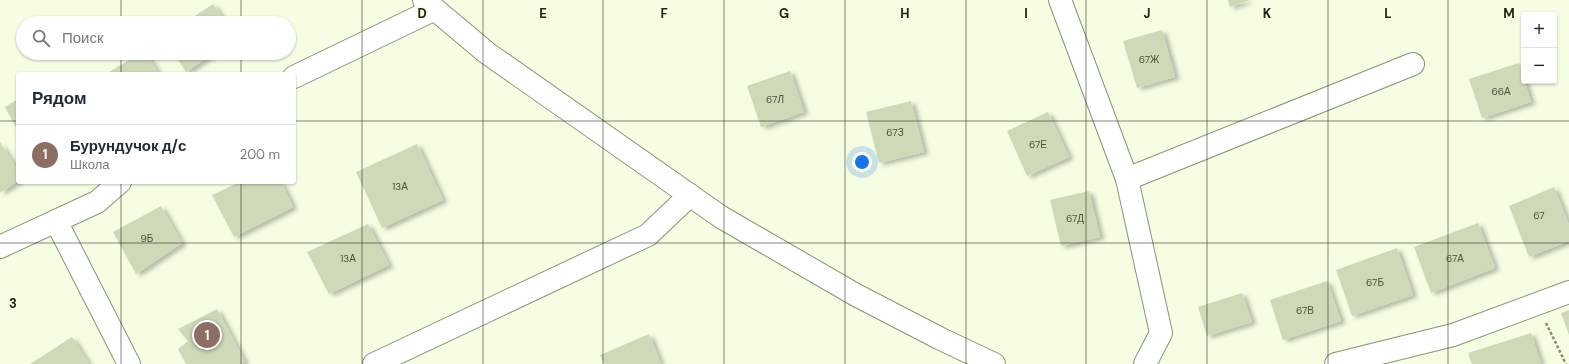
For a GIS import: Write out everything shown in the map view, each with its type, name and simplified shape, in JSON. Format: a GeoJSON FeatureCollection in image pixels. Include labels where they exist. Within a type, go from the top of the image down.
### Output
{"type":"FeatureCollection","features":[{"type":"Feature","properties":{"kind":"street"},"geometry":{"type":"LineString","coordinates":[[1060,0],[1127,179],[1161,334],[1145,364]]}},
{"type":"Feature","properties":{"kind":"street"},"geometry":{"type":"LineString","coordinates":[[296,76],[428,5],[487,53],[720,217],[836,284],[941,339],[994,364]]}},
{"type":"Feature","properties":{"kind":"street"},"geometry":{"type":"LineString","coordinates":[[1127,179],[1413,64]]}},
{"type":"Feature","properties":{"kind":"street"},"geometry":{"type":"LineString","coordinates":[[0,247],[97,202],[118,184]]}},
{"type":"Feature","properties":{"kind":"street"},"geometry":{"type":"LineString","coordinates":[[374,364],[648,235],[690,195]]}},
{"type":"Feature","properties":{"kind":"street"},"geometry":{"type":"LineString","coordinates":[[56,220],[129,364]]}},
{"type":"Feature","properties":{"kind":"street"},"geometry":{"type":"LineString","coordinates":[[1336,364],[1453,335],[1569,292]]}},
{"type":"Feature","properties":{"kind":"path"},"geometry":{"type":"LineString","coordinates":[[1537,304],[1566,364]]}},
{"type":"Feature","properties":{"kind":"building"},"geometry":{"type":"Polygon","coordinates":[[[1228,0],[1250,0],[1230,7],[1228,0]]]}},
{"type":"Feature","properties":{"kind":"building"},"geometry":{"type":"Polygon","coordinates":[[[213,4],[221,16],[195,16],[213,4]]]}},
{"type":"Feature","properties":{"kind":"building"},"geometry":{"type":"Polygon","coordinates":[[[1162,30],[1175,77],[1137,88],[1123,41],[1162,30]]]}},
{"type":"Feature","properties":{"kind":"building"},"geometry":{"type":"Polygon","coordinates":[[[129,60],[150,60],[158,72],[109,72],[129,60]]]}},
{"type":"Feature","properties":{"kind":"building"},"geometry":{"type":"Polygon","coordinates":[[[178,60],[204,60],[186,72],[178,60]]]}},
{"type":"Feature","properties":{"kind":"building"},"geometry":{"type":"Polygon","coordinates":[[[1519,63],[1521,70],[1521,84],[1525,84],[1531,102],[1482,118],[1469,79],[1519,63]]]}},
{"type":"Feature","properties":{"kind":"building"},"geometry":{"type":"Polygon","coordinates":[[[790,71],[804,112],[761,127],[747,86],[790,71]]]}},
{"type":"Feature","properties":{"kind":"building"},"geometry":{"type":"Polygon","coordinates":[[[16,100],[16,127],[5,107],[16,100]]]}},
{"type":"Feature","properties":{"kind":"building"},"geometry":{"type":"Polygon","coordinates":[[[911,101],[924,152],[879,163],[866,112],[911,101]]]}},
{"type":"Feature","properties":{"kind":"building"},"geometry":{"type":"Polygon","coordinates":[[[1048,112],[1069,157],[1027,176],[1007,131],[1048,112]]]}},
{"type":"Feature","properties":{"kind":"building"},"geometry":{"type":"Polygon","coordinates":[[[0,142],[16,168],[16,182],[0,193],[0,142]]]}},
{"type":"Feature","properties":{"kind":"building"},"geometry":{"type":"Polygon","coordinates":[[[417,144],[443,200],[382,228],[356,172],[417,144]]]}},
{"type":"Feature","properties":{"kind":"building"},"geometry":{"type":"Polygon","coordinates":[[[236,184],[282,184],[293,207],[234,237],[212,195],[236,184]]]}},
{"type":"Feature","properties":{"kind":"building"},"geometry":{"type":"Polygon","coordinates":[[[1554,187],[1569,225],[1569,241],[1529,257],[1509,206],[1554,187]]]}},
{"type":"Feature","properties":{"kind":"building"},"geometry":{"type":"Polygon","coordinates":[[[1089,191],[1100,237],[1061,246],[1050,200],[1089,191]]]}},
{"type":"Feature","properties":{"kind":"building"},"geometry":{"type":"Polygon","coordinates":[[[161,206],[182,243],[136,274],[113,232],[161,206]]]}},
{"type":"Feature","properties":{"kind":"building"},"geometry":{"type":"Polygon","coordinates":[[[1478,223],[1495,268],[1431,293],[1414,247],[1478,223]]]}},
{"type":"Feature","properties":{"kind":"building"},"geometry":{"type":"Polygon","coordinates":[[[368,224],[389,265],[329,294],[307,252],[368,224]]]}},
{"type":"Feature","properties":{"kind":"building"},"geometry":{"type":"Polygon","coordinates":[[[1397,248],[1413,295],[1352,316],[1336,270],[1397,248]]]}},
{"type":"Feature","properties":{"kind":"building"},"geometry":{"type":"Polygon","coordinates":[[[1327,281],[1341,321],[1283,340],[1270,300],[1327,281]]]}},
{"type":"Feature","properties":{"kind":"building"},"geometry":{"type":"Polygon","coordinates":[[[1242,293],[1252,322],[1207,336],[1198,307],[1242,293]]]}},
{"type":"Feature","properties":{"kind":"building"},"geometry":{"type":"Polygon","coordinates":[[[217,309],[245,362],[241,364],[186,364],[178,349],[188,341],[178,329],[217,309]]]}},
{"type":"Feature","properties":{"kind":"building"},"geometry":{"type":"Polygon","coordinates":[[[1569,310],[1569,335],[1561,313],[1569,310]]]}},
{"type":"Feature","properties":{"kind":"building"},"geometry":{"type":"Polygon","coordinates":[[[1531,333],[1541,364],[1472,364],[1468,353],[1531,333]]]}},
{"type":"Feature","properties":{"kind":"building"},"geometry":{"type":"Polygon","coordinates":[[[649,334],[661,364],[604,364],[600,355],[649,334]]]}},
{"type":"Feature","properties":{"kind":"building"},"geometry":{"type":"Polygon","coordinates":[[[72,337],[89,364],[30,364],[72,337]]]}},
{"type":"Feature","properties":{"kind":"place","name":"Бурундучок д/с"},"geometry":{"type":"Point","coordinates":[207,335]}}]}
